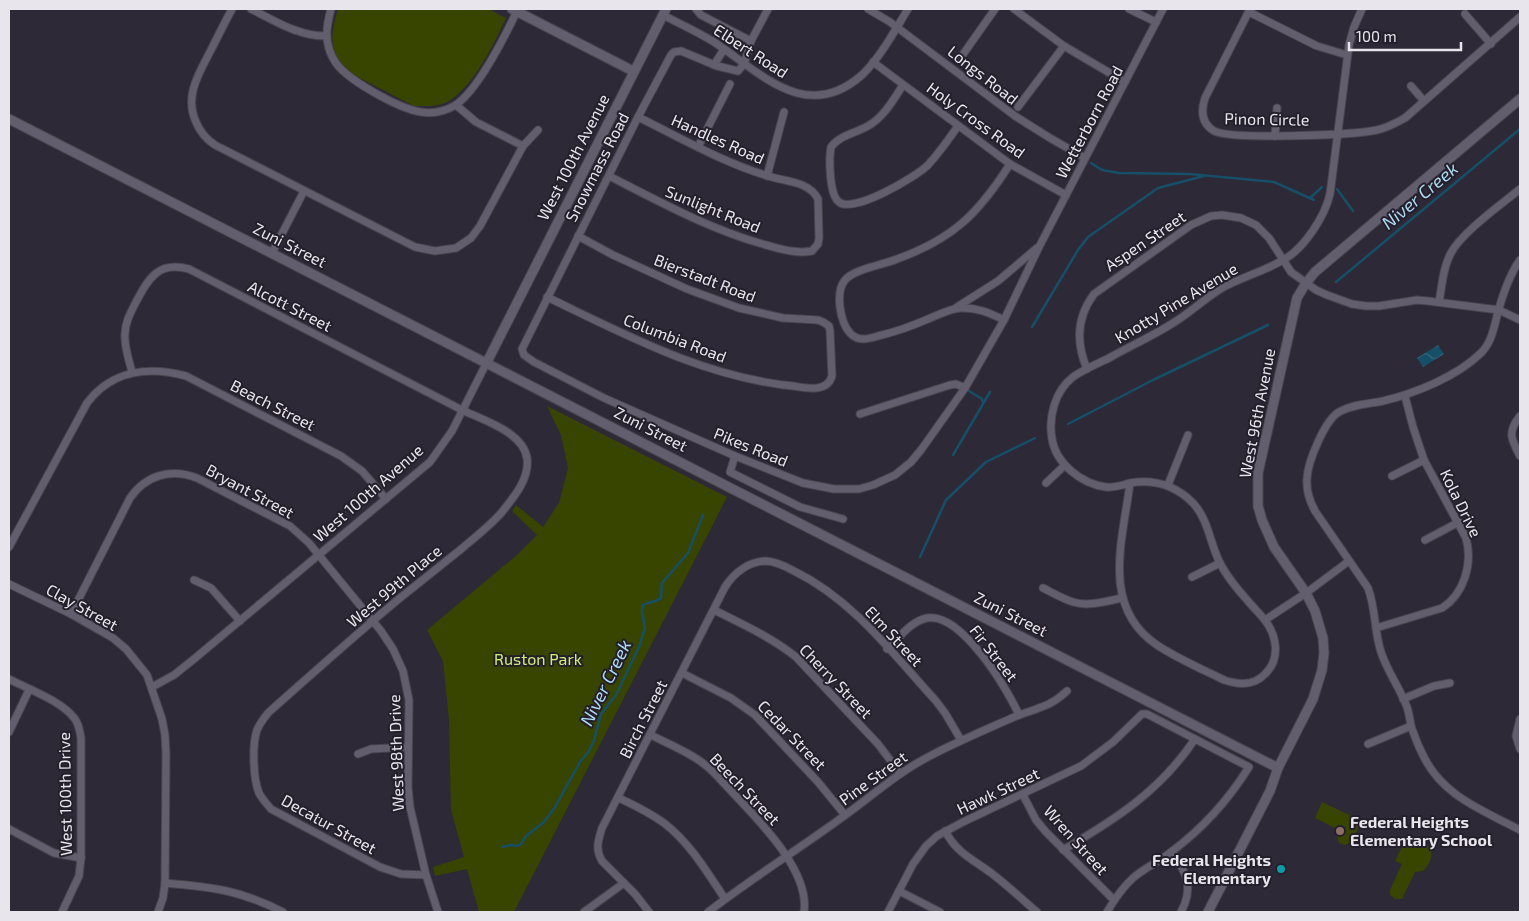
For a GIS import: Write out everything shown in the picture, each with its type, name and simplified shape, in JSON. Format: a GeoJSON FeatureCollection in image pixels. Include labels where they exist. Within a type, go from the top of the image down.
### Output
{"type":"FeatureCollection","features":[{"type":"Feature","properties":{"kind":"street"},"geometry":{"type":"LineString","coordinates":[[232,9],[202,67],[193,90],[191,106],[200,131],[210,142],[415,247],[435,251],[456,248],[471,238],[480,226],[523,146],[538,130]]}},
{"type":"Feature","properties":{"kind":"street"},"geometry":{"type":"LineString","coordinates":[[251,9],[300,32],[309,35],[326,36]]}},
{"type":"Feature","properties":{"kind":"street"},"geometry":{"type":"LineString","coordinates":[[331,9],[326,36],[330,52],[341,71],[353,80],[411,110],[427,113],[442,111],[456,105],[485,70],[499,47],[514,10],[633,71]]}},
{"type":"Feature","properties":{"kind":"street"},"geometry":{"type":"LineString","coordinates":[[696,9],[701,15],[751,41]]}},
{"type":"Feature","properties":{"kind":"street"},"geometry":{"type":"LineString","coordinates":[[744,64],[751,41],[768,9]]}},
{"type":"Feature","properties":{"kind":"street","name":"Longs Road"},"geometry":{"type":"LineString","coordinates":[[868,9],[881,15],[954,68],[1015,116],[1085,158]]}},
{"type":"Feature","properties":{"kind":"street","name":"Elbert Road"},"geometry":{"type":"LineString","coordinates":[[664,12],[712,41],[773,83],[792,93],[807,96],[826,94],[842,88],[863,74],[908,9]]}},
{"type":"Feature","properties":{"kind":"street"},"geometry":{"type":"LineString","coordinates":[[959,60],[995,9]]}},
{"type":"Feature","properties":{"kind":"street"},"geometry":{"type":"LineString","coordinates":[[1014,9],[1064,46],[1125,82]]}},
{"type":"Feature","properties":{"kind":"street"},"geometry":{"type":"LineString","coordinates":[[1129,9],[1156,22]]}},
{"type":"Feature","properties":{"kind":"street","name":"Wetterborn Road"},"geometry":{"type":"LineString","coordinates":[[954,405],[1004,320],[1038,247],[1163,9]]}},
{"type":"Feature","properties":{"kind":"street","name":"Knotty Pine Avenue"},"geometry":{"type":"LineString","coordinates":[[1122,598],[1138,626],[1155,644],[1224,680],[1235,684],[1246,684],[1262,677],[1275,657],[1274,635],[1265,620],[1238,590],[1220,563],[1197,509],[1182,493],[1168,486],[1155,483],[1130,483],[1112,487],[1093,484],[1074,473],[1065,465],[1056,452],[1051,438],[1050,422],[1061,391],[1074,377],[1173,324],[1220,289],[1284,260],[1294,252],[1310,233],[1324,212],[1332,183],[1336,134],[1347,55],[1354,27],[1362,9]]}},
{"type":"Feature","properties":{"kind":"street"},"geometry":{"type":"LineString","coordinates":[[1249,10],[1316,46],[1347,55]]}},
{"type":"Feature","properties":{"kind":"street","name":"Pinon Circle"},"geometry":{"type":"LineString","coordinates":[[1249,10],[1202,106],[1202,116],[1207,125],[1212,130],[1220,133],[1275,136],[1336,134],[1364,132],[1388,126],[1405,118],[1520,17]]}},
{"type":"Feature","properties":{"kind":"street","name":"West 100th Avenue"},"geometry":{"type":"LineString","coordinates":[[152,687],[174,675],[320,556],[430,462],[444,444],[664,12]]}},
{"type":"Feature","properties":{"kind":"street"},"geometry":{"type":"LineString","coordinates":[[1465,14],[1491,44]]}},
{"type":"Feature","properties":{"kind":"street"},"geometry":{"type":"LineString","coordinates":[[1018,107],[1064,46]]}},
{"type":"Feature","properties":{"kind":"street"},"geometry":{"type":"LineString","coordinates":[[714,65],[724,49]]}},
{"type":"Feature","properties":{"kind":"street","name":"Snowmass Road"},"geometry":{"type":"LineString","coordinates":[[523,352],[524,344],[669,58],[674,52],[681,50],[714,65],[738,71],[744,64]]}},
{"type":"Feature","properties":{"kind":"street","name":"Holy Cross Road"},"geometry":{"type":"LineString","coordinates":[[872,62],[1010,164],[1066,195]]}},
{"type":"Feature","properties":{"kind":"street"},"geometry":{"type":"LineString","coordinates":[[698,147],[730,84]]}},
{"type":"Feature","properties":{"kind":"street"},"geometry":{"type":"LineString","coordinates":[[904,85],[877,120],[834,143],[829,156],[834,194],[837,201],[845,205],[878,196],[914,176],[938,154],[958,126]]}},
{"type":"Feature","properties":{"kind":"street"},"geometry":{"type":"LineString","coordinates":[[1411,86],[1424,102]]}},
{"type":"Feature","properties":{"kind":"street","name":"West 96th Avenue"},"geometry":{"type":"LineString","coordinates":[[1208,912],[1314,699],[1322,670],[1324,653],[1319,620],[1306,593],[1266,532],[1258,506],[1258,473],[1297,298],[1315,272],[1520,99]]}},
{"type":"Feature","properties":{"kind":"street"},"geometry":{"type":"LineString","coordinates":[[456,105],[476,122],[523,146]]}},
{"type":"Feature","properties":{"kind":"street"},"geometry":{"type":"LineString","coordinates":[[1275,136],[1277,108]]}},
{"type":"Feature","properties":{"kind":"street"},"geometry":{"type":"LineString","coordinates":[[766,176],[784,112]]}},
{"type":"Feature","properties":{"kind":"street","name":"Handles Road"},"geometry":{"type":"LineString","coordinates":[[638,117],[733,164],[766,176],[807,187],[812,190],[818,199],[819,223]]}},
{"type":"Feature","properties":{"kind":"street","name":"Zuni Street"},"geometry":{"type":"LineString","coordinates":[[9,119],[1278,768]]}},
{"type":"Feature","properties":{"kind":"street"},"geometry":{"type":"LineString","coordinates":[[1004,320],[978,309],[955,309],[899,330],[863,340],[852,335],[846,326],[838,295],[841,285],[849,276],[916,252],[954,230],[981,206],[1010,164]]}},
{"type":"Feature","properties":{"kind":"street","name":"Sunlight Road"},"geometry":{"type":"LineString","coordinates":[[609,176],[702,223],[732,235],[784,249],[804,252],[815,248],[819,238],[819,223]]}},
{"type":"Feature","properties":{"kind":"street"},"geometry":{"type":"LineString","coordinates":[[1439,302],[1447,262],[1454,247],[1464,236],[1520,189]]}},
{"type":"Feature","properties":{"kind":"street"},"geometry":{"type":"LineString","coordinates":[[272,253],[304,190]]}},
{"type":"Feature","properties":{"kind":"street","name":"Aspen Street"},"geometry":{"type":"LineString","coordinates":[[1087,369],[1081,352],[1079,330],[1080,319],[1089,301],[1100,289],[1191,225],[1211,216],[1222,214],[1241,218],[1256,225],[1284,260],[1291,272],[1327,295],[1352,304],[1379,306],[1417,300],[1439,302],[1498,310],[1520,320]]}},
{"type":"Feature","properties":{"kind":"street","name":"Bierstadt Road"},"geometry":{"type":"LineString","coordinates":[[578,236],[613,255],[687,289],[739,308],[783,318],[823,322],[829,326],[831,355]]}},
{"type":"Feature","properties":{"kind":"street","name":"Wetterborn Road"},"geometry":{"type":"LineString","coordinates":[[955,309],[998,281],[1038,247]]}},
{"type":"Feature","properties":{"kind":"street"},"geometry":{"type":"LineString","coordinates":[[1520,260],[1511,274],[1498,310],[1491,340],[1478,356],[1433,385],[1405,396],[1349,407],[1333,416],[1324,428],[1311,462],[1307,480],[1309,497],[1320,520],[1362,577],[1371,595],[1381,651],[1407,707],[1411,726],[1421,751],[1436,777],[1462,799],[1520,830]]}},
{"type":"Feature","properties":{"kind":"street","name":"Alcott Street"},"geometry":{"type":"LineString","coordinates":[[132,372],[124,338],[130,314],[150,278],[159,270],[176,267],[189,270],[506,432]]}},
{"type":"Feature","properties":{"kind":"street","name":"Columbia Road"},"geometry":{"type":"LineString","coordinates":[[548,297],[625,335],[682,360],[760,382],[809,388],[822,387],[829,383],[832,376],[831,355]]}},
{"type":"Feature","properties":{"kind":"street","name":"Pikes Road"},"geometry":{"type":"LineString","coordinates":[[523,352],[526,358],[604,398],[735,456],[812,485],[839,490],[859,489],[885,480],[902,470],[921,450],[954,405]]}},
{"type":"Feature","properties":{"kind":"street","name":"Beach Street"},"geometry":{"type":"LineString","coordinates":[[132,372],[169,371],[186,376],[354,463],[386,498]]}},
{"type":"Feature","properties":{"kind":"street"},"geometry":{"type":"LineString","coordinates":[[9,548],[87,403],[106,386],[132,372]]}},
{"type":"Feature","properties":{"kind":"street"},"geometry":{"type":"LineString","coordinates":[[860,414],[950,385],[956,384],[965,388]]}},
{"type":"Feature","properties":{"kind":"street","name":"Kola Drive"},"geometry":{"type":"LineString","coordinates":[[1376,628],[1438,610],[1449,604],[1463,583],[1468,560],[1466,538],[1424,460],[1405,396]]}},
{"type":"Feature","properties":{"kind":"street"},"geometry":{"type":"LineString","coordinates":[[1520,416],[1513,426],[1511,436],[1512,442],[1520,456]]}},
{"type":"Feature","properties":{"kind":"street","name":"West 99th Place"},"geometry":{"type":"LineString","coordinates":[[255,759],[256,733],[268,713],[373,620],[497,518],[513,498],[526,474],[527,456],[516,438],[506,432]]}},
{"type":"Feature","properties":{"kind":"street"},"geometry":{"type":"LineString","coordinates":[[1168,486],[1188,435]]}},
{"type":"Feature","properties":{"kind":"street"},"geometry":{"type":"LineString","coordinates":[[735,456],[730,472],[800,507],[844,519]]}},
{"type":"Feature","properties":{"kind":"street"},"geometry":{"type":"LineString","coordinates":[[1392,476],[1424,460]]}},
{"type":"Feature","properties":{"kind":"street"},"geometry":{"type":"LineString","coordinates":[[1046,483],[1065,465]]}},
{"type":"Feature","properties":{"kind":"street","name":"Bryant Street"},"geometry":{"type":"LineString","coordinates":[[70,614],[130,498],[138,486],[155,476],[176,474],[197,478],[290,526],[320,556]]}},
{"type":"Feature","properties":{"kind":"street"},"geometry":{"type":"LineString","coordinates":[[1043,588],[1083,604],[1122,598],[1119,570],[1130,483]]}},
{"type":"Feature","properties":{"kind":"street"},"geometry":{"type":"LineString","coordinates":[[1425,540],[1459,522]]}},
{"type":"Feature","properties":{"kind":"street","name":"West 98th Drive"},"geometry":{"type":"LineString","coordinates":[[320,556],[373,620],[393,649],[406,680],[410,807],[426,874],[438,912]]}},
{"type":"Feature","properties":{"kind":"street","name":"Birch Street"},"geometry":{"type":"LineString","coordinates":[[649,912],[635,894],[602,861],[597,848],[602,828],[730,579],[748,565],[767,561],[791,569]]}},
{"type":"Feature","properties":{"kind":"street"},"geometry":{"type":"LineString","coordinates":[[1265,620],[1349,561]]}},
{"type":"Feature","properties":{"kind":"street"},"geometry":{"type":"LineString","coordinates":[[1192,577],[1220,563]]}},
{"type":"Feature","properties":{"kind":"street","name":"Elm Street"},"geometry":{"type":"LineString","coordinates":[[791,569],[821,586],[858,617],[936,701],[948,717],[960,740]]}},
{"type":"Feature","properties":{"kind":"street"},"geometry":{"type":"LineString","coordinates":[[194,580],[211,588],[240,621]]}},
{"type":"Feature","properties":{"kind":"street","name":"Clay Street"},"geometry":{"type":"LineString","coordinates":[[9,584],[97,628],[119,643],[140,666],[152,687]]}},
{"type":"Feature","properties":{"kind":"street","name":"Cherry Street"},"geometry":{"type":"LineString","coordinates":[[714,610],[759,633],[796,657],[878,744],[900,773]]}},
{"type":"Feature","properties":{"kind":"street","name":"Fir Street"},"geometry":{"type":"LineString","coordinates":[[887,649],[920,620],[936,618],[952,624],[980,654],[997,676],[1011,697],[1019,715]]}},
{"type":"Feature","properties":{"kind":"street","name":"Cedar Street"},"geometry":{"type":"LineString","coordinates":[[682,673],[731,698],[755,715],[818,782],[845,815]]}},
{"type":"Feature","properties":{"kind":"street","name":"West 100th Drive"},"geometry":{"type":"LineString","coordinates":[[9,679],[63,708],[76,721],[79,728],[81,738],[81,858],[79,876],[62,912]]}},
{"type":"Feature","properties":{"kind":"street"},"geometry":{"type":"LineString","coordinates":[[1403,699],[1434,686],[1450,683]]}},
{"type":"Feature","properties":{"kind":"street"},"geometry":{"type":"LineString","coordinates":[[152,687],[162,718],[166,754],[165,883],[163,898],[158,912]]}},
{"type":"Feature","properties":{"kind":"street"},"geometry":{"type":"LineString","coordinates":[[9,732],[29,690]]}},
{"type":"Feature","properties":{"kind":"street","name":"Pine Street"},"geometry":{"type":"LineString","coordinates":[[708,912],[757,875],[845,815],[900,773],[960,740],[1019,715],[1050,705],[1067,691]]}},
{"type":"Feature","properties":{"kind":"street","name":"Hawk Street"},"geometry":{"type":"LineString","coordinates":[[888,912],[919,856],[932,841],[945,831],[1081,766],[1113,742],[1142,714],[1147,714],[1195,739]]}},
{"type":"Feature","properties":{"kind":"street"},"geometry":{"type":"LineString","coordinates":[[1520,719],[1516,736],[1520,749]]}},
{"type":"Feature","properties":{"kind":"street"},"geometry":{"type":"LineString","coordinates":[[1368,744],[1411,726]]}},
{"type":"Feature","properties":{"kind":"street","name":"Beech Street"},"geometry":{"type":"LineString","coordinates":[[651,735],[706,765],[758,821],[786,857],[804,894],[804,912]]}},
{"type":"Feature","properties":{"kind":"street"},"geometry":{"type":"LineString","coordinates":[[1063,850],[1122,814],[1146,795],[1177,764],[1195,739],[1249,767],[1234,790],[1218,808],[1172,852],[1134,877],[1114,900],[1107,912]]}},
{"type":"Feature","properties":{"kind":"street"},"geometry":{"type":"LineString","coordinates":[[358,754],[371,749],[408,747]]}},
{"type":"Feature","properties":{"kind":"street","name":"Decatur Street"},"geometry":{"type":"LineString","coordinates":[[255,759],[255,774],[259,793],[277,813],[380,866],[402,874],[426,874]]}},
{"type":"Feature","properties":{"kind":"street","name":"Wren Street"},"geometry":{"type":"LineString","coordinates":[[1023,795],[1036,820],[1063,850],[1114,900]]}},
{"type":"Feature","properties":{"kind":"street"},"geometry":{"type":"LineString","coordinates":[[619,798],[655,817],[676,834],[698,858],[725,899]]}},
{"type":"Feature","properties":{"kind":"street"},"geometry":{"type":"LineString","coordinates":[[9,829],[54,853],[81,858]]}},
{"type":"Feature","properties":{"kind":"street"},"geometry":{"type":"LineString","coordinates":[[945,831],[951,842],[962,854],[993,874],[1036,912]]}},
{"type":"Feature","properties":{"kind":"street"},"geometry":{"type":"LineString","coordinates":[[1172,852],[1188,882],[1186,903],[1181,912]]}},
{"type":"Feature","properties":{"kind":"street"},"geometry":{"type":"LineString","coordinates":[[165,883],[227,890],[249,896],[271,909],[283,912]]}},
{"type":"Feature","properties":{"kind":"street"},"geometry":{"type":"LineString","coordinates":[[584,912],[624,883]]}},
{"type":"Feature","properties":{"kind":"street"},"geometry":{"type":"LineString","coordinates":[[899,891],[940,912]]}},
{"type":"Feature","properties":{"kind":"green space"},"geometry":{"type":"Polygon","coordinates":[[[338,9],[488,9],[506,18],[481,65],[455,97],[441,104],[414,106],[350,73],[343,65],[334,51],[332,36],[338,9]]]}},
{"type":"Feature","properties":{"kind":"green space","name":"Ruston Park"},"geometry":{"type":"Polygon","coordinates":[[[547,406],[727,497],[514,912],[479,912],[467,869],[435,876],[433,867],[464,857],[451,810],[449,720],[443,661],[427,630],[517,555],[537,535],[512,511],[516,505],[543,527],[559,503],[568,468],[561,435],[547,406]]]}},
{"type":"Feature","properties":{"kind":"green space"},"geometry":{"type":"Polygon","coordinates":[[[1322,802],[1362,821],[1351,842],[1345,845],[1339,843],[1335,828],[1315,818],[1322,802]]]}},
{"type":"Feature","properties":{"kind":"green space"},"geometry":{"type":"Polygon","coordinates":[[[1414,840],[1421,841],[1430,847],[1430,861],[1423,871],[1415,872],[1402,899],[1395,899],[1390,895],[1390,890],[1402,864],[1395,861],[1402,846],[1414,840]]]}},
{"type":"Feature","properties":{"kind":"water"},"geometry":{"type":"Polygon","coordinates":[[[1438,345],[1444,354],[1423,367],[1417,358],[1438,345]]]}},
{"type":"Feature","properties":{"kind":"waterway","name":"Niver Creek"},"geometry":{"type":"LineString","coordinates":[[1336,282],[1520,129]]}},
{"type":"Feature","properties":{"kind":"waterway"},"geometry":{"type":"LineString","coordinates":[[1091,163],[1102,170],[1119,173],[1190,174],[1274,182],[1314,200]]}},
{"type":"Feature","properties":{"kind":"waterway"},"geometry":{"type":"LineString","coordinates":[[1032,327],[1078,250],[1088,237],[1158,188],[1204,176]]}},
{"type":"Feature","properties":{"kind":"waterway"},"geometry":{"type":"LineString","coordinates":[[1310,198],[1322,187]]}},
{"type":"Feature","properties":{"kind":"waterway"},"geometry":{"type":"LineString","coordinates":[[1337,189],[1353,211]]}},
{"type":"Feature","properties":{"kind":"waterway","name":"Niver Creek"},"geometry":{"type":"LineString","coordinates":[[1068,424],[1153,380],[1268,325]]}},
{"type":"Feature","properties":{"kind":"waterway"},"geometry":{"type":"LineString","coordinates":[[969,391],[982,399],[983,403]]}},
{"type":"Feature","properties":{"kind":"waterway"},"geometry":{"type":"LineString","coordinates":[[953,455],[990,392]]}},
{"type":"Feature","properties":{"kind":"waterway","name":"Niver Creek"},"geometry":{"type":"LineString","coordinates":[[920,557],[946,500],[986,462],[1035,438]]}},
{"type":"Feature","properties":{"kind":"waterway","name":"Niver Creek"},"geometry":{"type":"LineString","coordinates":[[502,847],[521,844],[526,836],[544,822],[555,807],[580,762],[589,751],[601,714],[616,695],[639,647],[645,628],[642,611],[643,605],[661,598],[662,583],[688,553],[703,515]]}},
{"type":"Feature","properties":{"kind":"place","name":"Federal Heights Elementary School"},"geometry":{"type":"Point","coordinates":[1340,831]}},
{"type":"Feature","properties":{"kind":"place","name":"Federal Heights Elementary"},"geometry":{"type":"Point","coordinates":[1281,869]}}]}
